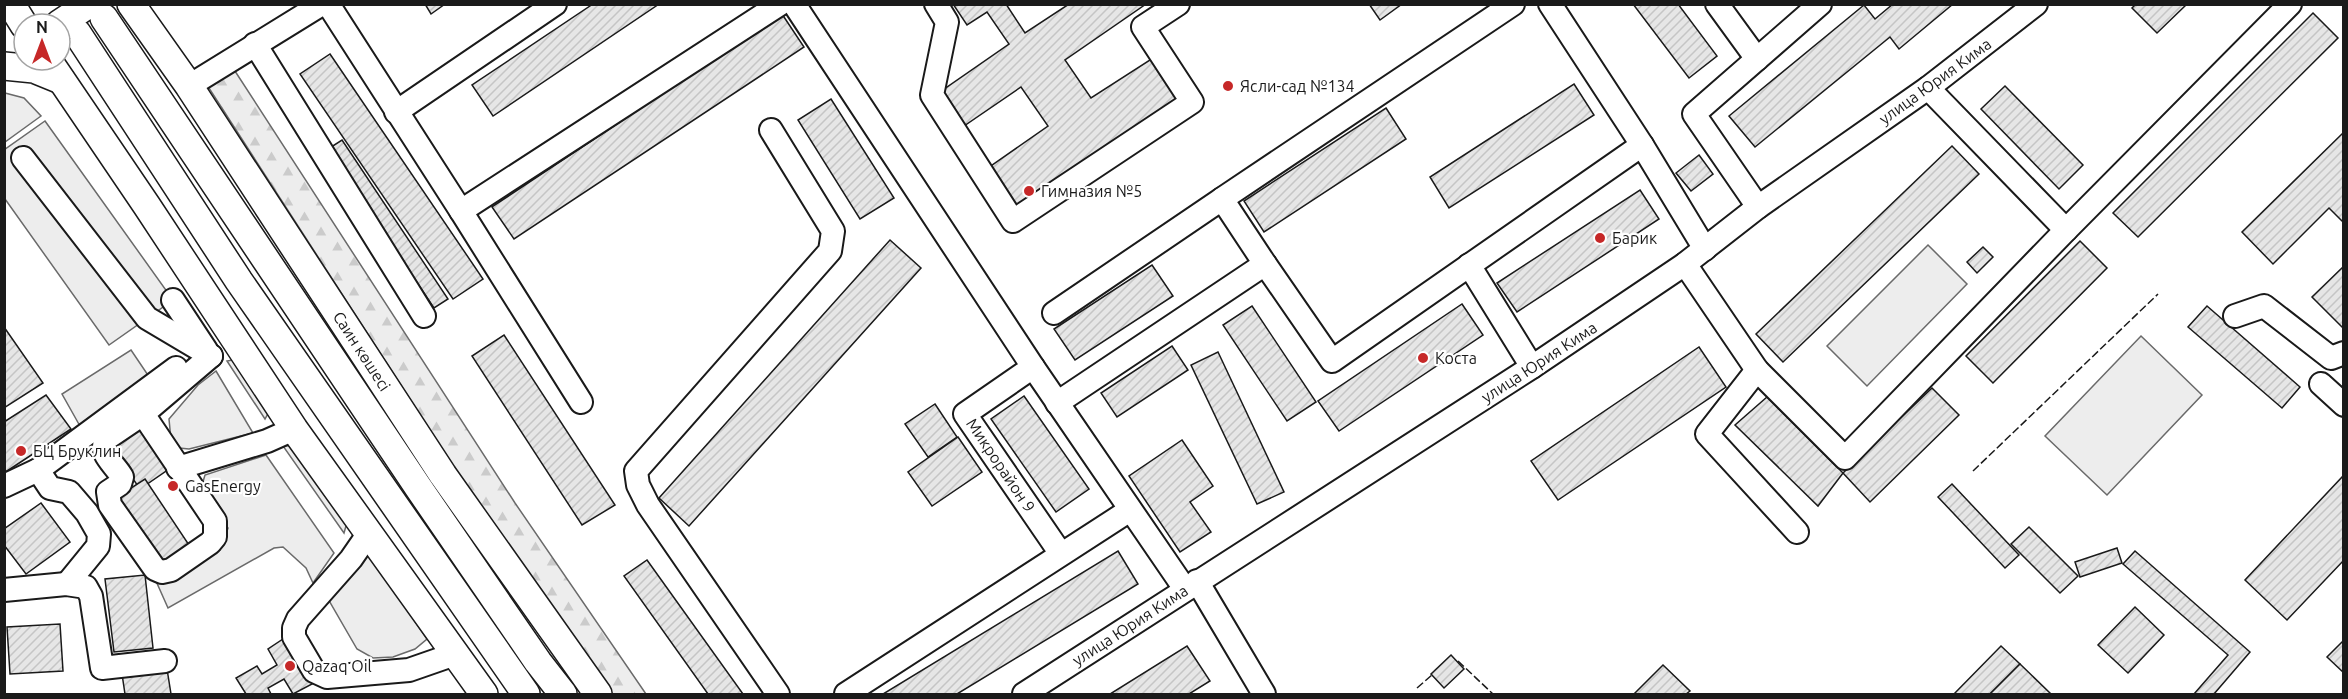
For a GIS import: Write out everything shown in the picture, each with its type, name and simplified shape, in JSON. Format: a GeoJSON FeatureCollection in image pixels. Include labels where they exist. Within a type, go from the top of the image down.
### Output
{"type":"FeatureCollection","features":[{"type":"Feature","properties":{"kind":"main road","name":"Саин көшесі"},"geometry":{"type":"LineString","coordinates":[[131,4],[189,86],[443,475],[598,694]]}},
{"type":"Feature","properties":{"kind":"main road"},"geometry":{"type":"LineString","coordinates":[[154,4],[189,86]]}},
{"type":"Feature","properties":{"kind":"main road","name":"Саин көшесі"},"geometry":{"type":"LineString","coordinates":[[97,11],[538,662],[563,694]]}},
{"type":"Feature","properties":{"kind":"main road"},"geometry":{"type":"LineString","coordinates":[[72,26],[97,11]]}},
{"type":"Feature","properties":{"kind":"main road"},"geometry":{"type":"LineString","coordinates":[[72,34],[239,281],[526,694]]}},
{"type":"Feature","properties":{"kind":"main road"},"geometry":{"type":"LineString","coordinates":[[55,72],[294,429],[484,694]]}},
{"type":"Feature","properties":{"kind":"street"},"geometry":{"type":"LineString","coordinates":[[189,86],[322,4]]}},
{"type":"Feature","properties":{"kind":"street"},"geometry":{"type":"LineString","coordinates":[[328,4],[581,402]]}},
{"type":"Feature","properties":{"kind":"street"},"geometry":{"type":"LineString","coordinates":[[396,112],[555,4]]}},
{"type":"Feature","properties":{"kind":"street"},"geometry":{"type":"LineString","coordinates":[[461,211],[780,4]]}},
{"type":"Feature","properties":{"kind":"street"},"geometry":{"type":"LineString","coordinates":[[794,4],[1033,368],[1130,510],[1191,585],[1264,694]]}},
{"type":"Feature","properties":{"kind":"street"},"geometry":{"type":"LineString","coordinates":[[936,4],[947,22],[932,95],[1013,221],[1192,102],[1143,27],[1178,4]]}},
{"type":"Feature","properties":{"kind":"street"},"geometry":{"type":"LineString","coordinates":[[1054,313],[1513,4]]}},
{"type":"Feature","properties":{"kind":"street"},"geometry":{"type":"LineString","coordinates":[[1550,4],[1642,145],[1705,249]]}},
{"type":"Feature","properties":{"kind":"street"},"geometry":{"type":"LineString","coordinates":[[1717,4],[1757,59]]}},
{"type":"Feature","properties":{"kind":"street"},"geometry":{"type":"LineString","coordinates":[[1758,207],[1694,114],[1820,4]]}},
{"type":"Feature","properties":{"kind":"street","name":"улица Юрия Кима"},"geometry":{"type":"LineString","coordinates":[[1024,694],[1532,368],[1685,264],[1758,207],[1928,88],[2036,4]]}},
{"type":"Feature","properties":{"kind":"street"},"geometry":{"type":"LineString","coordinates":[[1685,264],[1757,370],[1845,458],[2290,4]]}},
{"type":"Feature","properties":{"kind":"street"},"geometry":{"type":"LineString","coordinates":[[255,44],[424,316]]}},
{"type":"Feature","properties":{"kind":"street"},"geometry":{"type":"LineString","coordinates":[[1928,88],[2066,230]]}},
{"type":"Feature","properties":{"kind":"street"},"geometry":{"type":"LineString","coordinates":[[771,130],[833,231],[831,251],[636,471],[638,485],[648,505],[778,694]]}},
{"type":"Feature","properties":{"kind":"street"},"geometry":{"type":"LineString","coordinates":[[1222,199],[1332,361],[1642,145]]}},
{"type":"Feature","properties":{"kind":"street"},"geometry":{"type":"LineString","coordinates":[[23,158],[147,318],[211,356]]}},
{"type":"Feature","properties":{"kind":"street"},"geometry":{"type":"LineString","coordinates":[[1057,403],[1265,264]]}},
{"type":"Feature","properties":{"kind":"street"},"geometry":{"type":"LineString","coordinates":[[1469,265],[1532,368]]}},
{"type":"Feature","properties":{"kind":"street"},"geometry":{"type":"LineString","coordinates":[[173,300],[211,356]]}},
{"type":"Feature","properties":{"kind":"street"},"geometry":{"type":"LineString","coordinates":[[2235,316],[2264,306],[2331,358],[2343,353]]}},
{"type":"Feature","properties":{"kind":"street"},"geometry":{"type":"LineString","coordinates":[[143,414],[215,521],[215,537],[210,543],[171,570],[162,572],[154,569],[110,505],[108,492],[120,484],[122,477],[103,451],[103,445],[106,439],[143,414],[211,356],[236,341]]}},
{"type":"Feature","properties":{"kind":"street"},"geometry":{"type":"LineString","coordinates":[[4,486],[38,470],[179,366],[211,356]]}},
{"type":"Feature","properties":{"kind":"street","name":"Микрорайон 9"},"geometry":{"type":"LineString","coordinates":[[1033,368],[965,414],[1061,554]]}},
{"type":"Feature","properties":{"kind":"street"},"geometry":{"type":"LineString","coordinates":[[1757,370],[1707,434],[1797,531]]}},
{"type":"Feature","properties":{"kind":"street"},"geometry":{"type":"LineString","coordinates":[[2321,384],[2343,405]]}},
{"type":"Feature","properties":{"kind":"street"},"geometry":{"type":"LineString","coordinates":[[178,468],[267,441],[294,429]]}},
{"type":"Feature","properties":{"kind":"street"},"geometry":{"type":"LineString","coordinates":[[38,470],[50,488],[69,492],[87,513],[99,534],[98,546],[67,584]]}},
{"type":"Feature","properties":{"kind":"street"},"geometry":{"type":"LineString","coordinates":[[846,694],[1130,510]]}},
{"type":"Feature","properties":{"kind":"street"},"geometry":{"type":"LineString","coordinates":[[369,533],[351,559],[298,619],[294,628],[294,638],[314,671],[325,686],[409,670],[455,654]]}},
{"type":"Feature","properties":{"kind":"street"},"geometry":{"type":"LineString","coordinates":[[4,590],[67,584],[87,587],[91,596],[102,668],[165,661]]}},
{"type":"Feature","properties":{"kind":"shaded area"},"geometry":{"type":"Polygon","coordinates":[[[5,93],[24,98],[41,116],[5,142],[5,93]]]}},
{"type":"Feature","properties":{"kind":"shaded area"},"geometry":{"type":"Polygon","coordinates":[[[45,121],[173,300],[109,345],[5,199],[4,150],[45,121]]]}},
{"type":"Feature","properties":{"kind":"shaded area"},"geometry":{"type":"Polygon","coordinates":[[[1928,245],[1967,284],[1867,386],[1827,346],[1928,245]]]}},
{"type":"Feature","properties":{"kind":"shaded area"},"geometry":{"type":"Polygon","coordinates":[[[2141,336],[2202,395],[2107,495],[2045,436],[2141,336]]]}},
{"type":"Feature","properties":{"kind":"shaded area"},"geometry":{"type":"Polygon","coordinates":[[[131,350],[154,384],[85,435],[62,394],[131,350]]]}},
{"type":"Feature","properties":{"kind":"shaded area"},"geometry":{"type":"Polygon","coordinates":[[[238,359],[271,408],[265,419],[227,361],[238,359]]]}},
{"type":"Feature","properties":{"kind":"shaded area"},"geometry":{"type":"Polygon","coordinates":[[[216,371],[253,433],[189,449],[179,448],[171,440],[169,419],[198,385],[216,371]]]}},
{"type":"Feature","properties":{"kind":"shaded area"},"geometry":{"type":"Polygon","coordinates":[[[296,445],[348,519],[344,533],[283,446],[296,445]]]}},
{"type":"Feature","properties":{"kind":"shaded area"},"geometry":{"type":"Polygon","coordinates":[[[266,455],[334,553],[313,583],[306,568],[283,547],[274,548],[168,608],[156,581],[179,576],[220,550],[228,528],[202,485],[205,475],[266,455]]]}},
{"type":"Feature","properties":{"kind":"shaded area"},"geometry":{"type":"Polygon","coordinates":[[[369,554],[427,639],[415,649],[393,657],[373,658],[357,649],[327,597],[369,554]]]}},
{"type":"Feature","properties":{"kind":"green space"},"geometry":{"type":"Polygon","coordinates":[[[233,68],[515,503],[646,694],[612,694],[495,531],[207,85],[233,68]]]}},
{"type":"Feature","properties":{"kind":"building"},"geometry":{"type":"Polygon","coordinates":[[[425,4],[445,4],[431,14],[425,4]]]}},
{"type":"Feature","properties":{"kind":"building"},"geometry":{"type":"Polygon","coordinates":[[[593,4],[659,4],[493,116],[472,85],[593,4]]]}},
{"type":"Feature","properties":{"kind":"building"},"geometry":{"type":"Polygon","coordinates":[[[953,4],[1006,4],[1025,33],[1069,4],[1146,4],[1065,60],[1091,98],[1153,58],[1182,102],[1016,210],[988,168],[1048,126],[1021,87],[964,126],[940,92],[1009,44],[987,12],[967,25],[953,4]]]}},
{"type":"Feature","properties":{"kind":"building"},"geometry":{"type":"Polygon","coordinates":[[[1369,4],[1402,4],[1380,20],[1369,4]]]}},
{"type":"Feature","properties":{"kind":"building"},"geometry":{"type":"Polygon","coordinates":[[[1633,4],[1678,4],[1717,56],[1689,78],[1633,4]]]}},
{"type":"Feature","properties":{"kind":"building"},"geometry":{"type":"Polygon","coordinates":[[[1893,4],[1953,4],[1899,49],[1890,37],[1755,147],[1729,116],[1864,5],[1875,19],[1893,4]]]}},
{"type":"Feature","properties":{"kind":"building"},"geometry":{"type":"Polygon","coordinates":[[[2136,4],[2187,4],[2157,33],[2132,8],[2136,4]]]}},
{"type":"Feature","properties":{"kind":"building"},"geometry":{"type":"Polygon","coordinates":[[[2313,13],[2338,38],[2138,237],[2113,213],[2313,13]]]}},
{"type":"Feature","properties":{"kind":"building"},"geometry":{"type":"Polygon","coordinates":[[[782,14],[804,47],[514,239],[492,207],[782,14]]]}},
{"type":"Feature","properties":{"kind":"building"},"geometry":{"type":"Polygon","coordinates":[[[330,54],[483,279],[453,299],[300,74],[330,54]]]}},
{"type":"Feature","properties":{"kind":"building"},"geometry":{"type":"Polygon","coordinates":[[[1574,84],[1594,115],[1449,208],[1430,177],[1574,84]]]}},
{"type":"Feature","properties":{"kind":"building"},"geometry":{"type":"Polygon","coordinates":[[[2005,86],[2083,165],[2059,189],[1981,109],[2005,86]]]}},
{"type":"Feature","properties":{"kind":"building"},"geometry":{"type":"Polygon","coordinates":[[[831,99],[894,198],[860,219],[798,120],[831,99]]]}},
{"type":"Feature","properties":{"kind":"building"},"geometry":{"type":"Polygon","coordinates":[[[1386,108],[1406,139],[1264,232],[1244,201],[1386,108]]]}},
{"type":"Feature","properties":{"kind":"building"},"geometry":{"type":"Polygon","coordinates":[[[2344,132],[2344,223],[2329,208],[2273,264],[2242,232],[2344,132]]]}},
{"type":"Feature","properties":{"kind":"building"},"geometry":{"type":"Polygon","coordinates":[[[342,140],[448,299],[434,308],[328,149],[342,140]]]}},
{"type":"Feature","properties":{"kind":"building"},"geometry":{"type":"Polygon","coordinates":[[[1952,146],[1979,174],[1783,362],[1756,334],[1952,146]]]}},
{"type":"Feature","properties":{"kind":"building"},"geometry":{"type":"Polygon","coordinates":[[[1699,155],[1713,174],[1691,191],[1676,173],[1699,155]]]}},
{"type":"Feature","properties":{"kind":"building"},"geometry":{"type":"Polygon","coordinates":[[[1640,190],[1659,219],[1517,312],[1497,283],[1640,190]]]}},
{"type":"Feature","properties":{"kind":"building"},"geometry":{"type":"Polygon","coordinates":[[[890,240],[921,268],[689,526],[659,498],[890,240]]]}},
{"type":"Feature","properties":{"kind":"building"},"geometry":{"type":"Polygon","coordinates":[[[2080,241],[2107,268],[1993,383],[1966,356],[2080,241]]]}},
{"type":"Feature","properties":{"kind":"building"},"geometry":{"type":"Polygon","coordinates":[[[1983,247],[1993,257],[1977,273],[1967,262],[1983,247]]]}},
{"type":"Feature","properties":{"kind":"building"},"geometry":{"type":"Polygon","coordinates":[[[1152,265],[1173,296],[1075,360],[1054,329],[1152,265]]]}},
{"type":"Feature","properties":{"kind":"building"},"geometry":{"type":"Polygon","coordinates":[[[2344,266],[2344,329],[2312,297],[2344,266]]]}},
{"type":"Feature","properties":{"kind":"building"},"geometry":{"type":"Polygon","coordinates":[[[1462,304],[1483,335],[1339,431],[1318,401],[1462,304]]]}},
{"type":"Feature","properties":{"kind":"building"},"geometry":{"type":"Polygon","coordinates":[[[1252,306],[1316,402],[1287,421],[1223,325],[1252,306]]]}},
{"type":"Feature","properties":{"kind":"building"},"geometry":{"type":"Polygon","coordinates":[[[2207,306],[2300,387],[2282,408],[2188,327],[2207,306]]]}},
{"type":"Feature","properties":{"kind":"building"},"geometry":{"type":"Polygon","coordinates":[[[4,327],[43,383],[4,408],[4,327]]]}},
{"type":"Feature","properties":{"kind":"building"},"geometry":{"type":"Polygon","coordinates":[[[504,335],[615,505],[582,525],[472,356],[504,335]]]}},
{"type":"Feature","properties":{"kind":"building"},"geometry":{"type":"Polygon","coordinates":[[[1172,346],[1188,370],[1117,417],[1101,393],[1172,346]]]}},
{"type":"Feature","properties":{"kind":"building"},"geometry":{"type":"Polygon","coordinates":[[[1699,347],[1726,387],[1558,500],[1531,461],[1699,347]]]}},
{"type":"Feature","properties":{"kind":"building"},"geometry":{"type":"Polygon","coordinates":[[[1218,352],[1284,492],[1257,504],[1191,365],[1218,352]]]}},
{"type":"Feature","properties":{"kind":"building"},"geometry":{"type":"Polygon","coordinates":[[[1932,388],[1959,415],[1870,502],[1843,473],[1932,388]]]}},
{"type":"Feature","properties":{"kind":"building","name":"БЦ Бруклин"},"geometry":{"type":"Polygon","coordinates":[[[46,395],[71,429],[4,473],[4,422],[46,395]]]}},
{"type":"Feature","properties":{"kind":"building"},"geometry":{"type":"Polygon","coordinates":[[[1024,396],[1089,489],[1056,512],[991,419],[1024,396]]]}},
{"type":"Feature","properties":{"kind":"building"},"geometry":{"type":"Polygon","coordinates":[[[1767,397],[1843,473],[1818,506],[1735,425],[1767,397]]]}},
{"type":"Feature","properties":{"kind":"building"},"geometry":{"type":"Polygon","coordinates":[[[935,404],[957,437],[928,457],[905,424],[935,404]]]}},
{"type":"Feature","properties":{"kind":"building"},"geometry":{"type":"Polygon","coordinates":[[[139,426],[169,469],[140,489],[110,446],[139,426]]]}},
{"type":"Feature","properties":{"kind":"building"},"geometry":{"type":"Polygon","coordinates":[[[958,437],[982,472],[932,506],[908,472],[958,437]]]}},
{"type":"Feature","properties":{"kind":"building"},"geometry":{"type":"Polygon","coordinates":[[[1182,440],[1213,486],[1190,502],[1211,532],[1180,552],[1129,476],[1182,440]]]}},
{"type":"Feature","properties":{"kind":"building"},"geometry":{"type":"Polygon","coordinates":[[[2344,475],[2344,560],[2287,620],[2245,580],[2344,475]]]}},
{"type":"Feature","properties":{"kind":"building"},"geometry":{"type":"Polygon","coordinates":[[[145,479],[189,545],[162,563],[117,497],[145,479]]]}},
{"type":"Feature","properties":{"kind":"building"},"geometry":{"type":"Polygon","coordinates":[[[1952,484],[2019,555],[2005,568],[1938,497],[1952,484]]]}},
{"type":"Feature","properties":{"kind":"building"},"geometry":{"type":"Polygon","coordinates":[[[41,503],[70,542],[26,574],[4,545],[4,529],[41,503]]]}},
{"type":"Feature","properties":{"kind":"building"},"geometry":{"type":"Polygon","coordinates":[[[2029,527],[2078,576],[2060,593],[2011,544],[2029,527]]]}},
{"type":"Feature","properties":{"kind":"building"},"geometry":{"type":"Polygon","coordinates":[[[2117,548],[2122,563],[2080,577],[2075,562],[2117,548]]]}},
{"type":"Feature","properties":{"kind":"building"},"geometry":{"type":"Polygon","coordinates":[[[1118,551],[1138,584],[957,694],[883,694],[1118,551]]]}},
{"type":"Feature","properties":{"kind":"building"},"geometry":{"type":"Polygon","coordinates":[[[2135,551],[2250,652],[2214,694],[2194,694],[2228,655],[2123,564],[2135,551]]]}},
{"type":"Feature","properties":{"kind":"building"},"geometry":{"type":"Polygon","coordinates":[[[647,560],[743,694],[708,694],[624,576],[647,560]]]}},
{"type":"Feature","properties":{"kind":"building"},"geometry":{"type":"Polygon","coordinates":[[[145,575],[153,648],[114,652],[105,579],[145,575]]]}},
{"type":"Feature","properties":{"kind":"building"},"geometry":{"type":"Polygon","coordinates":[[[2135,607],[2164,635],[2128,673],[2098,645],[2135,607]]]}},
{"type":"Feature","properties":{"kind":"building"},"geometry":{"type":"Polygon","coordinates":[[[60,624],[63,671],[10,674],[7,627],[60,624]]]}},
{"type":"Feature","properties":{"kind":"building","name":"Qazaq Oil"},"geometry":{"type":"Polygon","coordinates":[[[286,637],[314,683],[293,694],[284,679],[268,688],[271,694],[246,694],[236,678],[257,666],[262,674],[277,665],[268,649],[286,637]]]}},
{"type":"Feature","properties":{"kind":"building"},"geometry":{"type":"Polygon","coordinates":[[[2344,640],[2344,673],[2327,657],[2344,640]]]}},
{"type":"Feature","properties":{"kind":"building"},"geometry":{"type":"Polygon","coordinates":[[[1187,646],[1210,681],[1189,694],[1110,694],[1187,646]]]}},
{"type":"Feature","properties":{"kind":"building"},"geometry":{"type":"Polygon","coordinates":[[[2001,646],[2020,664],[1990,694],[1954,694],[2001,646]]]}},
{"type":"Feature","properties":{"kind":"building"},"geometry":{"type":"Polygon","coordinates":[[[1451,655],[1464,669],[1444,688],[1431,674],[1451,655]]]}},
{"type":"Feature","properties":{"kind":"building"},"geometry":{"type":"Polygon","coordinates":[[[2020,664],[2051,694],[1990,694],[2020,664]]]}},
{"type":"Feature","properties":{"kind":"building"},"geometry":{"type":"Polygon","coordinates":[[[1663,665],[1690,691],[1686,694],[1634,694],[1663,665]]]}},
{"type":"Feature","properties":{"kind":"building"},"geometry":{"type":"Polygon","coordinates":[[[167,669],[171,694],[125,694],[122,674],[167,669]]]}},
{"type":"Feature","properties":{"kind":"fence"},"geometry":{"type":"LineString","coordinates":[[1973,471],[2158,294]]}},
{"type":"Feature","properties":{"kind":"fence"},"geometry":{"type":"LineString","coordinates":[[1458,661],[1493,694]]}},
{"type":"Feature","properties":{"kind":"fence"},"geometry":{"type":"LineString","coordinates":[[1417,688],[1432,675]]}},
{"type":"Feature","properties":{"kind":"place","name":"Ясли-сад №134"},"geometry":{"type":"Point","coordinates":[1228,86]}},
{"type":"Feature","properties":{"kind":"place","name":"Гимназия №5"},"geometry":{"type":"Point","coordinates":[1029,191]}},
{"type":"Feature","properties":{"kind":"place","name":"Барик"},"geometry":{"type":"Point","coordinates":[1600,238]}},
{"type":"Feature","properties":{"kind":"place","name":"Коста"},"geometry":{"type":"Point","coordinates":[1423,358]}},
{"type":"Feature","properties":{"kind":"place","name":"БЦ Бруклин"},"geometry":{"type":"Point","coordinates":[21,451]}},
{"type":"Feature","properties":{"kind":"place","name":"GasEnergy"},"geometry":{"type":"Point","coordinates":[173,486]}},
{"type":"Feature","properties":{"kind":"place","name":"Qazaq Oil"},"geometry":{"type":"Point","coordinates":[290,666]}}]}
